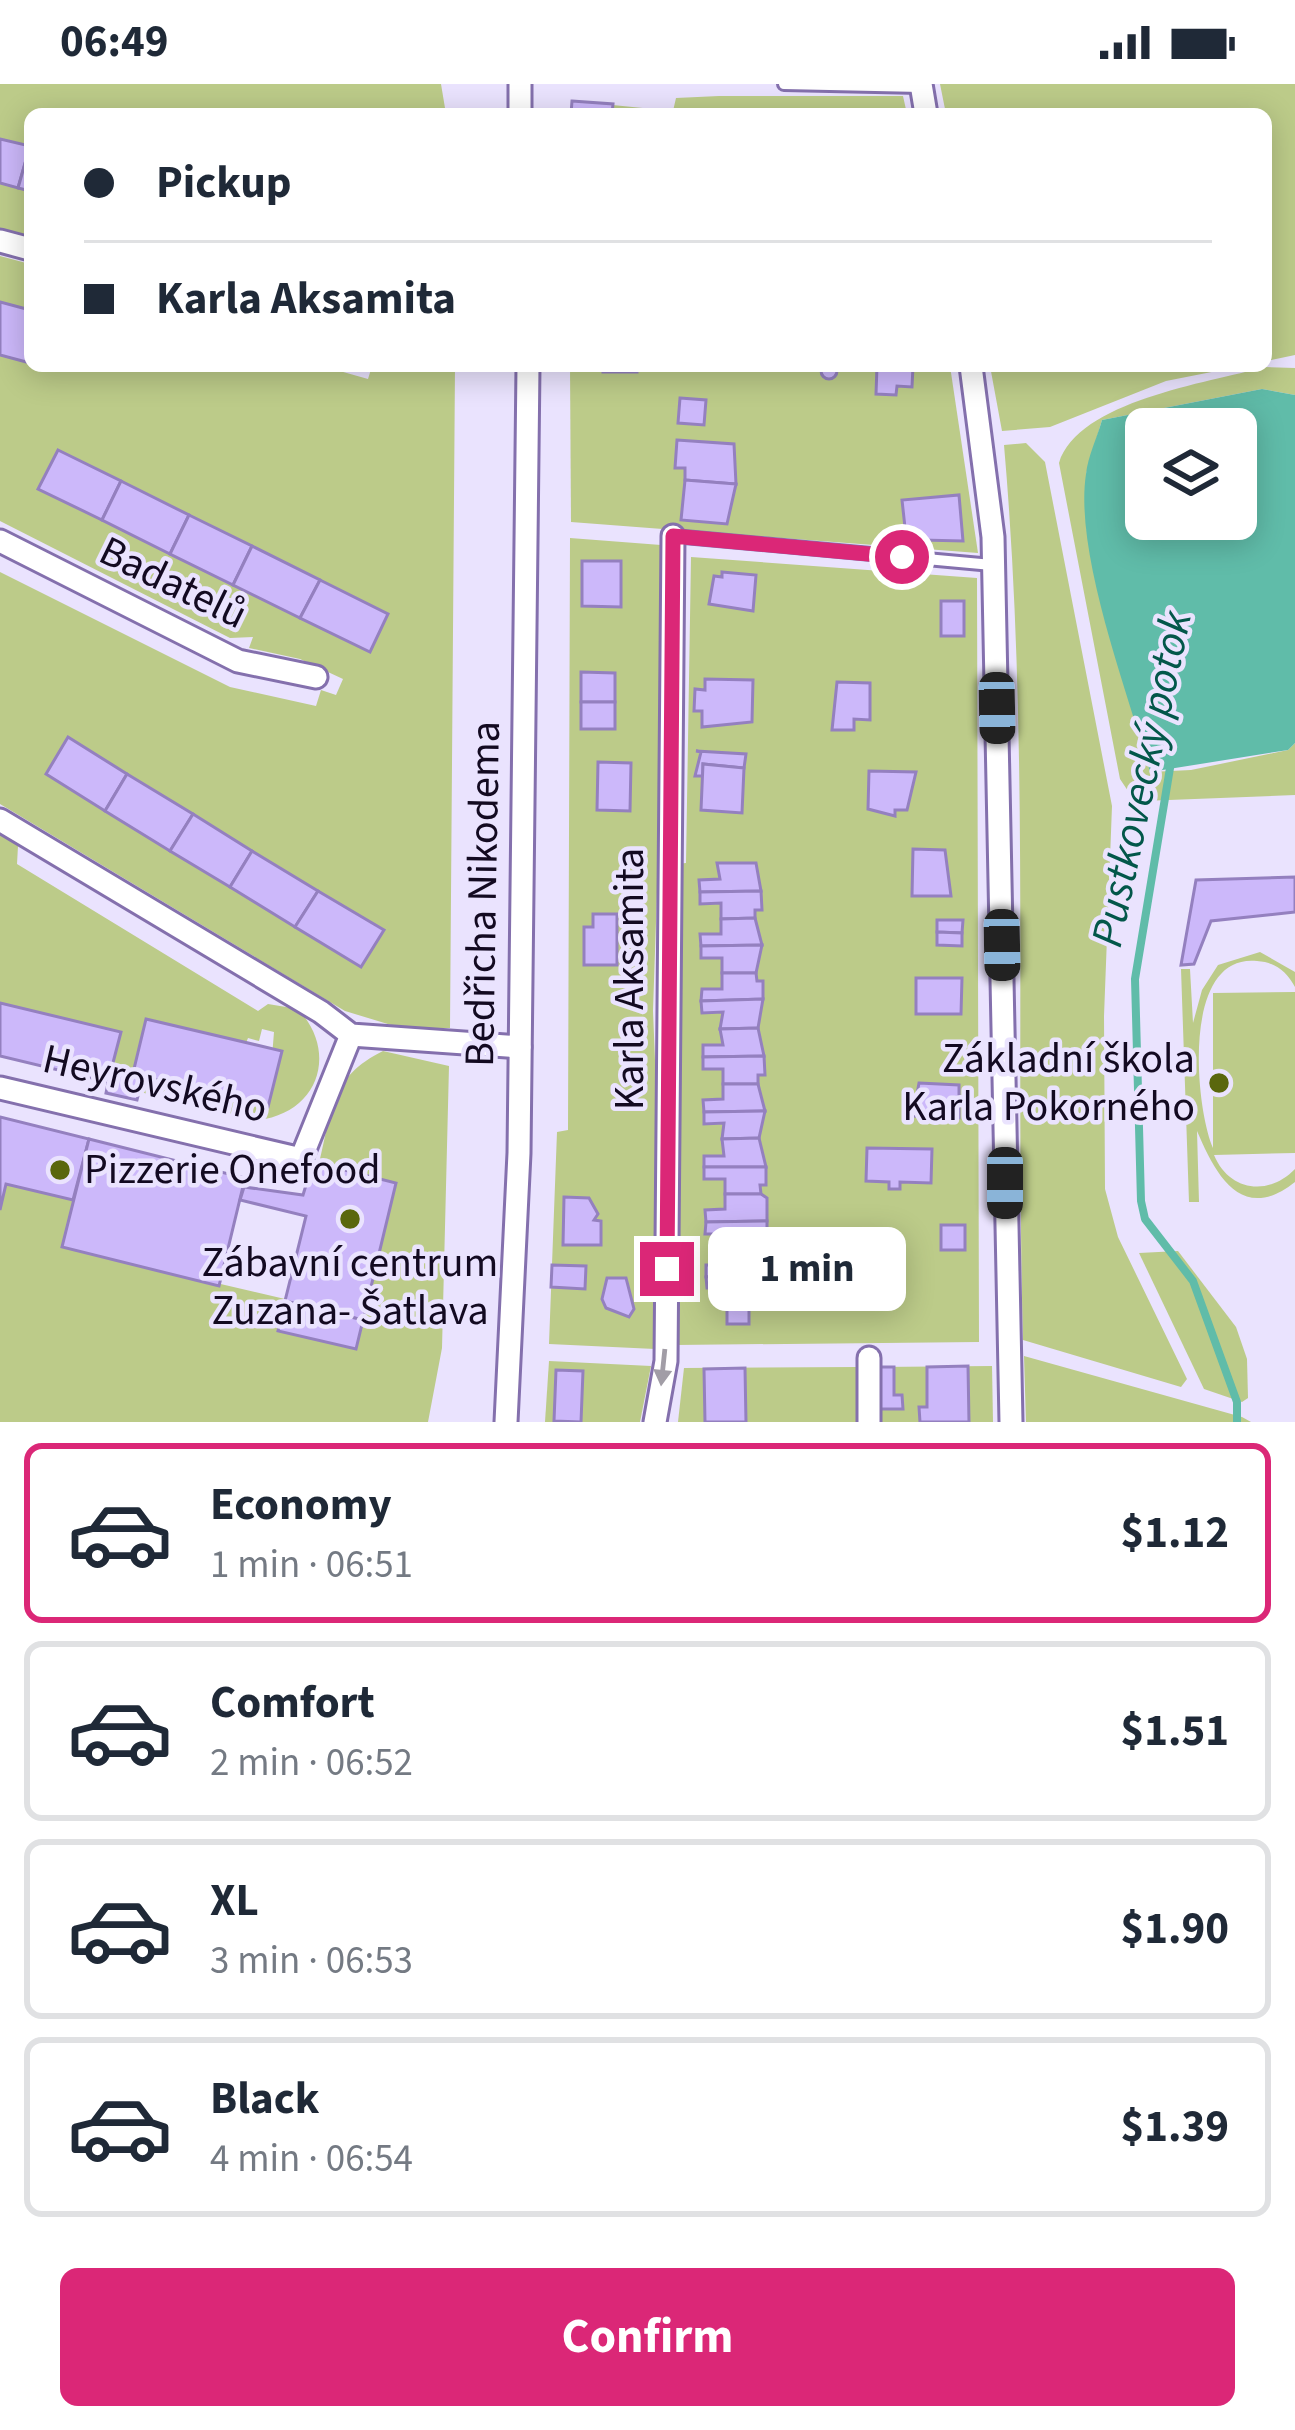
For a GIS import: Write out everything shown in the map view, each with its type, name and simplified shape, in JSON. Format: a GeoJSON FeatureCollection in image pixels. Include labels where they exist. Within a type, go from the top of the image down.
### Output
{"type":"FeatureCollection","features":[{"type":"Feature","properties":{"kind":"street","name":"Bedřicha Nikodema"},"geometry":{"type":"LineString","coordinates":[[506,1422],[514,1331],[520,1047],[527,372]]}},
{"type":"Feature","properties":{"kind":"street"},"geometry":{"type":"LineString","coordinates":[[972,372],[984,438],[994,566],[1011,1422]]}},
{"type":"Feature","properties":{"kind":"street","name":"Karla Aksamita"},"geometry":{"type":"LineString","coordinates":[[655,1422],[666,1361],[673,536]]}},
{"type":"Feature","properties":{"kind":"street","name":"Badatelů"},"geometry":{"type":"LineString","coordinates":[[0,542],[238,661],[316,676]]}},
{"type":"Feature","properties":{"kind":"street"},"geometry":{"type":"LineString","coordinates":[[0,820],[321,1012],[351,1035],[520,1047]]}},
{"type":"Feature","properties":{"kind":"street","name":"Heyrovského"},"geometry":{"type":"LineString","coordinates":[[0,1088],[301,1159],[351,1035]]}},
{"type":"Feature","properties":{"kind":"street"},"geometry":{"type":"LineString","coordinates":[[869,1358],[869,1422]]}},
{"type":"Feature","properties":{"kind":"lane"},"geometry":{"type":"LineString","coordinates":[[784,84],[921,86]]}},
{"type":"Feature","properties":{"kind":"lane"},"geometry":{"type":"LineString","coordinates":[[673,536],[994,566]]}},
{"type":"Feature","properties":{"kind":"shaded area"},"geometry":{"type":"Polygon","coordinates":[[[0,84],[441,84],[445,108],[24,108],[24,235],[0,229],[0,84]]]}},
{"type":"Feature","properties":{"kind":"shaded area"},"geometry":{"type":"Polygon","coordinates":[[[940,84],[1295,84],[1295,355],[1272,360],[1272,108],[945,108],[940,84]]]}},
{"type":"Feature","properties":{"kind":"shaded area"},"geometry":{"type":"Polygon","coordinates":[[[903,96],[906,108],[674,108],[676,98],[903,96]]]}},
{"type":"Feature","properties":{"kind":"shaded area"},"geometry":{"type":"Polygon","coordinates":[[[572,101],[643,108],[571,108],[572,101]]]}},
{"type":"Feature","properties":{"kind":"shaded area"},"geometry":{"type":"Polygon","coordinates":[[[0,256],[24,262],[24,372],[343,372],[368,379],[370,372],[455,372],[450,1028],[401,1028],[345,1011],[0,804],[0,572],[230,687],[316,706],[321,690],[336,695],[343,679],[300,659],[249,648],[253,637],[230,638],[0,521],[0,256]]]}},
{"type":"Feature","properties":{"kind":"shaded area"},"geometry":{"type":"Polygon","coordinates":[[[1295,368],[1295,395],[1262,389],[1164,408],[1125,408],[1125,416],[1102,420],[1086,474],[1086,527],[1150,772],[1191,770],[1288,750],[1295,743],[1295,795],[1143,801],[1132,797],[1120,779],[1059,463],[1071,442],[1091,424],[1117,410],[1245,372],[1295,368]]]}},
{"type":"Feature","properties":{"kind":"shaded area"},"geometry":{"type":"Polygon","coordinates":[[[570,372],[951,372],[978,553],[571,522],[570,372]]]}},
{"type":"Feature","properties":{"kind":"shaded area"},"geometry":{"type":"Polygon","coordinates":[[[991,372],[1212,372],[1166,381],[1050,427],[1002,431],[991,372]]]}},
{"type":"Feature","properties":{"kind":"shaded area"},"geometry":{"type":"Polygon","coordinates":[[[1262,389],[1295,395],[1295,743],[1288,750],[1150,772],[1095,582],[1084,506],[1091,454],[1102,420],[1125,416],[1125,540],[1257,540],[1257,408],[1164,408],[1262,389]]]}},
{"type":"Feature","properties":{"kind":"shaded area"},"geometry":{"type":"Polygon","coordinates":[[[1026,443],[1045,462],[1112,806],[1104,1016],[1105,1189],[1118,1237],[1187,1379],[1181,1387],[1023,1340],[1017,668],[1004,445],[1026,443]]]}},
{"type":"Feature","properties":{"kind":"shaded area"},"geometry":{"type":"Polygon","coordinates":[[[570,538],[661,545],[667,595],[653,1011],[658,1133],[655,1349],[549,1344],[557,1132],[568,1130],[570,538]]]}},
{"type":"Feature","properties":{"kind":"shaded area"},"geometry":{"type":"Polygon","coordinates":[[[691,557],[977,578],[979,1342],[675,1345],[676,864],[686,863],[691,557]]]}},
{"type":"Feature","properties":{"kind":"shaded area"},"geometry":{"type":"Polygon","coordinates":[[[0,830],[18,846],[17,864],[258,1011],[268,1004],[298,1009],[317,1044],[319,1062],[308,1093],[279,1115],[258,1120],[140,1092],[143,1076],[268,1107],[274,1032],[262,1029],[259,1041],[248,1038],[246,1043],[133,1073],[111,1068],[0,1003],[0,830]]]}},
{"type":"Feature","properties":{"kind":"shaded area"},"geometry":{"type":"Polygon","coordinates":[[[1260,952],[1295,972],[1295,987],[1280,969],[1257,961],[1233,965],[1216,981],[1200,1036],[1202,1100],[1213,1148],[1213,993],[1295,992],[1295,1153],[1214,1155],[1239,1183],[1273,1184],[1295,1169],[1295,1182],[1276,1194],[1245,1196],[1222,1177],[1197,1131],[1199,1202],[1189,1202],[1181,969],[1190,969],[1193,1023],[1202,990],[1218,965],[1260,952]]]}},
{"type":"Feature","properties":{"kind":"shaded area"},"geometry":{"type":"Polygon","coordinates":[[[383,1051],[449,1066],[442,1348],[428,1422],[0,1422],[0,1210],[6,1184],[73,1200],[62,1247],[285,1299],[278,1330],[362,1324],[396,1184],[319,1164],[343,1084],[383,1051]]]}},
{"type":"Feature","properties":{"kind":"shaded area"},"geometry":{"type":"Polygon","coordinates":[[[1178,1251],[1236,1327],[1247,1359],[1248,1398],[1242,1402],[1204,1389],[1139,1253],[1178,1251]]]}},
{"type":"Feature","properties":{"kind":"shaded area"},"geometry":{"type":"Polygon","coordinates":[[[1024,1356],[1242,1417],[1251,1422],[1026,1422],[1024,1356]]]}},
{"type":"Feature","properties":{"kind":"shaded area"},"geometry":{"type":"Polygon","coordinates":[[[549,1361],[651,1366],[640,1422],[545,1422],[549,1361]]]}},
{"type":"Feature","properties":{"kind":"shaded area"},"geometry":{"type":"Polygon","coordinates":[[[992,1366],[993,1422],[878,1422],[877,1367],[992,1366]]]}},
{"type":"Feature","properties":{"kind":"shaded area"},"geometry":{"type":"Polygon","coordinates":[[[859,1367],[860,1422],[678,1422],[684,1368],[859,1367]]]}},
{"type":"Feature","properties":{"kind":"building"},"geometry":{"type":"Polygon","coordinates":[[[572,101],[613,104],[613,108],[571,108],[572,101]]]}},
{"type":"Feature","properties":{"kind":"building"},"geometry":{"type":"Polygon","coordinates":[[[0,139],[24,145],[18,188],[0,183],[0,139]]]}},
{"type":"Feature","properties":{"kind":"building"},"geometry":{"type":"Polygon","coordinates":[[[0,302],[24,308],[24,361],[0,355],[0,302]]]}},
{"type":"Feature","properties":{"kind":"building"},"geometry":{"type":"Polygon","coordinates":[[[877,372],[913,372],[912,387],[897,386],[896,395],[876,394],[877,372]]]}},
{"type":"Feature","properties":{"kind":"building"},"geometry":{"type":"Polygon","coordinates":[[[680,398],[706,400],[704,425],[678,423],[680,398]]]}},
{"type":"Feature","properties":{"kind":"building"},"geometry":{"type":"Polygon","coordinates":[[[677,440],[734,444],[736,484],[685,480],[685,468],[675,468],[677,440]]]}},
{"type":"Feature","properties":{"kind":"building"},"geometry":{"type":"Polygon","coordinates":[[[58,450],[121,481],[102,520],[38,489],[58,450]]]}},
{"type":"Feature","properties":{"kind":"building"},"geometry":{"type":"Polygon","coordinates":[[[685,480],[736,484],[727,524],[681,520],[685,480]]]}},
{"type":"Feature","properties":{"kind":"building"},"geometry":{"type":"Polygon","coordinates":[[[121,481],[189,515],[170,554],[102,520],[121,481]]]}},
{"type":"Feature","properties":{"kind":"building"},"geometry":{"type":"Polygon","coordinates":[[[959,495],[963,541],[922,540],[922,545],[907,546],[902,500],[959,495]]]}},
{"type":"Feature","properties":{"kind":"building"},"geometry":{"type":"Polygon","coordinates":[[[189,515],[252,546],[233,585],[170,554],[189,515]]]}},
{"type":"Feature","properties":{"kind":"building"},"geometry":{"type":"Polygon","coordinates":[[[252,546],[320,580],[300,618],[233,585],[252,546]]]}},
{"type":"Feature","properties":{"kind":"building"},"geometry":{"type":"Polygon","coordinates":[[[582,561],[621,561],[621,607],[582,606],[582,561]]]}},
{"type":"Feature","properties":{"kind":"building"},"geometry":{"type":"Polygon","coordinates":[[[722,572],[756,575],[753,611],[709,604],[714,576],[722,577],[722,572]]]}},
{"type":"Feature","properties":{"kind":"building"},"geometry":{"type":"Polygon","coordinates":[[[320,580],[388,614],[370,652],[300,618],[320,580]]]}},
{"type":"Feature","properties":{"kind":"building"},"geometry":{"type":"Polygon","coordinates":[[[941,601],[964,601],[964,636],[941,636],[941,601]]]}},
{"type":"Feature","properties":{"kind":"building"},"geometry":{"type":"Polygon","coordinates":[[[581,672],[615,673],[615,702],[581,702],[581,672]]]}},
{"type":"Feature","properties":{"kind":"building"},"geometry":{"type":"Polygon","coordinates":[[[705,679],[753,680],[752,722],[702,727],[702,711],[694,711],[695,689],[705,690],[705,679]]]}},
{"type":"Feature","properties":{"kind":"building"},"geometry":{"type":"Polygon","coordinates":[[[837,682],[870,683],[870,720],[854,719],[854,730],[832,730],[837,682]]]}},
{"type":"Feature","properties":{"kind":"building"},"geometry":{"type":"Polygon","coordinates":[[[581,702],[615,702],[615,729],[581,729],[581,702]]]}},
{"type":"Feature","properties":{"kind":"building"},"geometry":{"type":"Polygon","coordinates":[[[68,737],[127,774],[105,811],[46,774],[68,737]]]}},
{"type":"Feature","properties":{"kind":"building"},"geometry":{"type":"Polygon","coordinates":[[[696,751],[746,754],[744,768],[703,764],[703,776],[695,776],[701,752],[696,751]]]}},
{"type":"Feature","properties":{"kind":"building"},"geometry":{"type":"Polygon","coordinates":[[[598,762],[631,763],[630,811],[597,810],[598,762]]]}},
{"type":"Feature","properties":{"kind":"building"},"geometry":{"type":"Polygon","coordinates":[[[703,764],[744,768],[742,813],[701,810],[703,764]]]}},
{"type":"Feature","properties":{"kind":"building"},"geometry":{"type":"Polygon","coordinates":[[[869,771],[916,772],[907,810],[895,810],[895,816],[868,809],[869,771]]]}},
{"type":"Feature","properties":{"kind":"building"},"geometry":{"type":"Polygon","coordinates":[[[127,774],[193,814],[170,851],[105,811],[127,774]]]}},
{"type":"Feature","properties":{"kind":"building"},"geometry":{"type":"Polygon","coordinates":[[[193,814],[252,851],[230,887],[170,851],[193,814]]]}},
{"type":"Feature","properties":{"kind":"building"},"geometry":{"type":"Polygon","coordinates":[[[913,849],[945,850],[951,896],[912,896],[913,849]]]}},
{"type":"Feature","properties":{"kind":"building"},"geometry":{"type":"Polygon","coordinates":[[[252,851],[318,891],[295,927],[230,887],[252,851]]]}},
{"type":"Feature","properties":{"kind":"building"},"geometry":{"type":"Polygon","coordinates":[[[717,863],[756,863],[761,891],[700,892],[699,880],[720,879],[717,863]]]}},
{"type":"Feature","properties":{"kind":"building"},"geometry":{"type":"Polygon","coordinates":[[[1295,877],[1295,912],[1211,921],[1194,964],[1181,965],[1196,880],[1295,877]]]}},
{"type":"Feature","properties":{"kind":"building"},"geometry":{"type":"Polygon","coordinates":[[[318,891],[384,930],[361,967],[295,927],[318,891]]]}},
{"type":"Feature","properties":{"kind":"building"},"geometry":{"type":"Polygon","coordinates":[[[761,891],[762,910],[755,910],[755,918],[721,919],[721,903],[700,904],[700,892],[761,891]]]}},
{"type":"Feature","properties":{"kind":"building"},"geometry":{"type":"Polygon","coordinates":[[[593,914],[617,914],[617,965],[584,965],[584,927],[593,927],[593,914]]]}},
{"type":"Feature","properties":{"kind":"building"},"geometry":{"type":"Polygon","coordinates":[[[755,918],[762,945],[701,946],[700,934],[721,934],[721,919],[755,918]]]}},
{"type":"Feature","properties":{"kind":"building"},"geometry":{"type":"Polygon","coordinates":[[[937,920],[963,920],[962,933],[937,932],[937,920]]]}},
{"type":"Feature","properties":{"kind":"building"},"geometry":{"type":"Polygon","coordinates":[[[937,932],[962,933],[962,946],[937,945],[937,932]]]}},
{"type":"Feature","properties":{"kind":"building"},"geometry":{"type":"Polygon","coordinates":[[[762,945],[756,973],[722,973],[722,958],[701,958],[701,946],[762,945]]]}},
{"type":"Feature","properties":{"kind":"building"},"geometry":{"type":"Polygon","coordinates":[[[722,973],[756,973],[757,981],[763,981],[763,999],[701,1001],[702,989],[722,989],[722,973]]]}},
{"type":"Feature","properties":{"kind":"building"},"geometry":{"type":"Polygon","coordinates":[[[916,978],[962,978],[961,1014],[916,1014],[916,978]]]}},
{"type":"Feature","properties":{"kind":"building"},"geometry":{"type":"Polygon","coordinates":[[[763,999],[758,1028],[720,1029],[723,1012],[702,1013],[701,1001],[763,999]]]}},
{"type":"Feature","properties":{"kind":"building"},"geometry":{"type":"Polygon","coordinates":[[[0,1003],[121,1032],[108,1082],[0,1056],[0,1003]]]}},
{"type":"Feature","properties":{"kind":"building"},"geometry":{"type":"Polygon","coordinates":[[[146,1019],[282,1051],[268,1107],[143,1076],[137,1100],[106,1093],[111,1068],[133,1073],[146,1019]]]}},
{"type":"Feature","properties":{"kind":"building"},"geometry":{"type":"Polygon","coordinates":[[[758,1028],[764,1056],[703,1057],[703,1045],[723,1045],[720,1029],[758,1028]]]}},
{"type":"Feature","properties":{"kind":"building"},"geometry":{"type":"Polygon","coordinates":[[[764,1056],[765,1075],[758,1075],[758,1084],[723,1084],[723,1069],[703,1069],[703,1057],[764,1056]]]}},
{"type":"Feature","properties":{"kind":"building"},"geometry":{"type":"Polygon","coordinates":[[[919,1083],[959,1085],[959,1118],[913,1116],[919,1083]]]}},
{"type":"Feature","properties":{"kind":"building"},"geometry":{"type":"Polygon","coordinates":[[[723,1084],[758,1084],[765,1111],[704,1112],[703,1100],[723,1099],[723,1084]]]}},
{"type":"Feature","properties":{"kind":"building"},"geometry":{"type":"Polygon","coordinates":[[[765,1111],[759,1138],[722,1139],[724,1123],[704,1124],[704,1112],[765,1111]]]}},
{"type":"Feature","properties":{"kind":"building"},"geometry":{"type":"Polygon","coordinates":[[[0,1117],[89,1139],[73,1200],[6,1184],[0,1210],[0,1117]]]}},
{"type":"Feature","properties":{"kind":"building"},"geometry":{"type":"Polygon","coordinates":[[[759,1138],[766,1167],[704,1167],[704,1156],[724,1156],[722,1139],[759,1138]]]}},
{"type":"Feature","properties":{"kind":"building"},"geometry":{"type":"Polygon","coordinates":[[[89,1139],[245,1178],[219,1286],[62,1247],[89,1139]]]}},
{"type":"Feature","properties":{"kind":"building"},"geometry":{"type":"Polygon","coordinates":[[[867,1148],[932,1149],[931,1183],[900,1182],[900,1189],[889,1189],[889,1182],[866,1181],[867,1148]]]}},
{"type":"Feature","properties":{"kind":"building"},"geometry":{"type":"Polygon","coordinates":[[[313,1162],[396,1183],[363,1320],[285,1301],[306,1216],[240,1200],[244,1187],[303,1195],[313,1162]]]}},
{"type":"Feature","properties":{"kind":"building"},"geometry":{"type":"Polygon","coordinates":[[[704,1167],[766,1167],[766,1185],[760,1185],[761,1194],[725,1194],[725,1179],[704,1179],[704,1167]]]}},
{"type":"Feature","properties":{"kind":"building"},"geometry":{"type":"Polygon","coordinates":[[[725,1194],[761,1194],[767,1198],[767,1221],[706,1222],[705,1210],[725,1209],[725,1194]]]}},
{"type":"Feature","properties":{"kind":"building"},"geometry":{"type":"Polygon","coordinates":[[[564,1197],[589,1198],[598,1214],[594,1220],[601,1221],[601,1245],[563,1245],[564,1197]]]}},
{"type":"Feature","properties":{"kind":"building"},"geometry":{"type":"Polygon","coordinates":[[[767,1221],[767,1244],[762,1248],[726,1249],[726,1234],[705,1234],[706,1222],[767,1221]]]}},
{"type":"Feature","properties":{"kind":"building"},"geometry":{"type":"Polygon","coordinates":[[[941,1225],[965,1225],[965,1250],[941,1250],[941,1225]]]}},
{"type":"Feature","properties":{"kind":"building"},"geometry":{"type":"Polygon","coordinates":[[[762,1248],[768,1253],[768,1276],[706,1277],[706,1265],[726,1265],[726,1249],[762,1248]]]}},
{"type":"Feature","properties":{"kind":"building"},"geometry":{"type":"Polygon","coordinates":[[[552,1265],[586,1266],[585,1289],[551,1287],[552,1265]]]}},
{"type":"Feature","properties":{"kind":"building"},"geometry":{"type":"Polygon","coordinates":[[[768,1276],[769,1304],[727,1304],[726,1288],[707,1288],[706,1277],[768,1276]]]}},
{"type":"Feature","properties":{"kind":"building"},"geometry":{"type":"Polygon","coordinates":[[[607,1278],[626,1278],[634,1309],[629,1317],[606,1308],[602,1299],[607,1278]]]}},
{"type":"Feature","properties":{"kind":"building"},"geometry":{"type":"Polygon","coordinates":[[[285,1301],[363,1320],[356,1349],[278,1331],[285,1301]]]}},
{"type":"Feature","properties":{"kind":"building"},"geometry":{"type":"Polygon","coordinates":[[[727,1304],[749,1304],[749,1324],[727,1324],[727,1304]]]}},
{"type":"Feature","properties":{"kind":"building"},"geometry":{"type":"Polygon","coordinates":[[[968,1366],[969,1422],[920,1422],[919,1407],[927,1407],[927,1367],[968,1366]]]}},
{"type":"Feature","properties":{"kind":"building"},"geometry":{"type":"Polygon","coordinates":[[[877,1367],[894,1367],[894,1395],[902,1395],[903,1409],[878,1409],[877,1367]]]}},
{"type":"Feature","properties":{"kind":"building"},"geometry":{"type":"Polygon","coordinates":[[[745,1368],[746,1422],[705,1422],[704,1369],[745,1368]]]}},
{"type":"Feature","properties":{"kind":"building"},"geometry":{"type":"Polygon","coordinates":[[[556,1370],[583,1371],[581,1422],[554,1421],[556,1370]]]}},
{"type":"Feature","properties":{"kind":"waterway","name":"Pustkovecký potok"},"geometry":{"type":"LineString","coordinates":[[1171,762],[1135,979],[1141,1201],[1145,1219],[1193,1281],[1237,1402],[1237,1422]]}},
{"type":"Feature","properties":{"kind":"place","name":"Základní škola Karla Pokorného"},"geometry":{"type":"Point","coordinates":[1219,1083]}},
{"type":"Feature","properties":{"kind":"place","name":"Pizzerie Onefood"},"geometry":{"type":"Point","coordinates":[60,1170]}},
{"type":"Feature","properties":{"kind":"place","name":"Zábavní centrum Zuzana- Šatlava"},"geometry":{"type":"Point","coordinates":[350,1219]}},
{"type":"Feature","properties":{"kind":"route"},"geometry":{"type":"LineString","coordinates":[[667,1269],[673,536],[902,557]]}}]}
